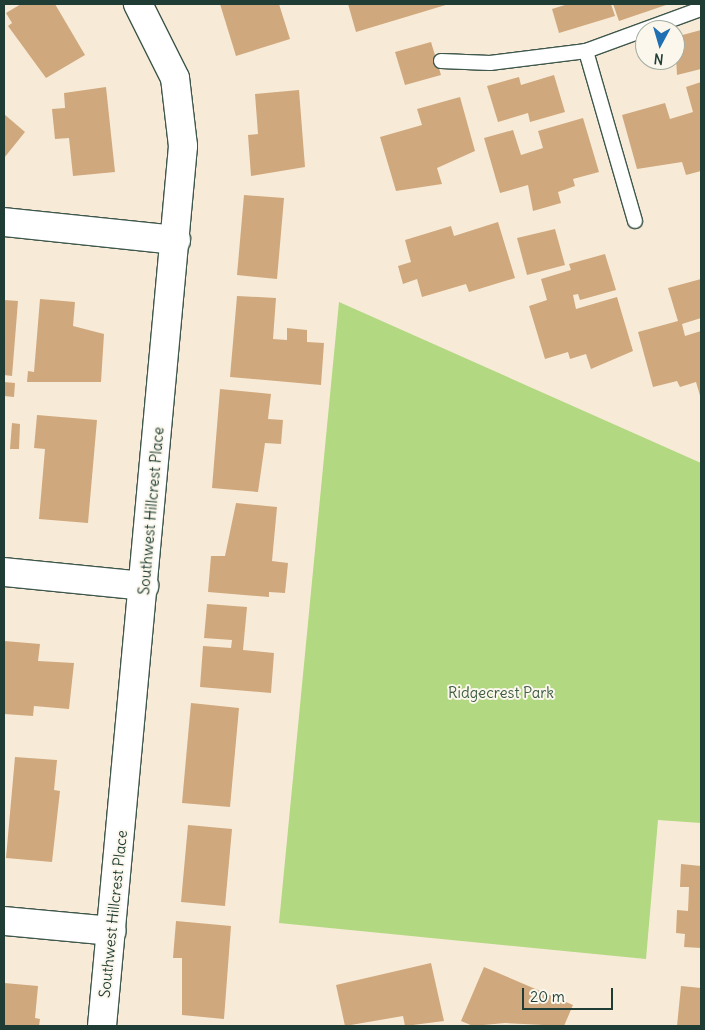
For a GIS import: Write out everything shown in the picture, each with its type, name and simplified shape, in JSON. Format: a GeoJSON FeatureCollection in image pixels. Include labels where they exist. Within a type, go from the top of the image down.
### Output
{"type":"FeatureCollection","features":[{"type":"Feature","properties":{"kind":"street","name":"Southwest Hillcrest Place"},"geometry":{"type":"LineString","coordinates":[[102,1026],[176,240],[183,146],[175,78],[138,4]]}},
{"type":"Feature","properties":{"kind":"street"},"geometry":{"type":"LineString","coordinates":[[4,222],[176,240]]}},
{"type":"Feature","properties":{"kind":"street"},"geometry":{"type":"LineString","coordinates":[[4,572],[144,586]]}},
{"type":"Feature","properties":{"kind":"street"},"geometry":{"type":"LineString","coordinates":[[4,921],[112,931]]}},
{"type":"Feature","properties":{"kind":"lane"},"geometry":{"type":"LineString","coordinates":[[441,61],[490,63],[586,51],[701,9]]}},
{"type":"Feature","properties":{"kind":"lane"},"geometry":{"type":"LineString","coordinates":[[586,51],[635,221]]}},
{"type":"Feature","properties":{"kind":"green space","name":"Ridgecrest Park"},"geometry":{"type":"Polygon","coordinates":[[[339,302],[701,463],[701,823],[658,820],[646,959],[279,923],[339,302]]]}},
{"type":"Feature","properties":{"kind":"building"},"geometry":{"type":"Polygon","coordinates":[[[21,4],[55,4],[85,55],[46,78],[8,26],[12,23],[6,13],[21,4]]]}},
{"type":"Feature","properties":{"kind":"building"},"geometry":{"type":"Polygon","coordinates":[[[220,4],[279,4],[290,39],[236,56],[220,4]]]}},
{"type":"Feature","properties":{"kind":"building"},"geometry":{"type":"Polygon","coordinates":[[[348,4],[449,4],[356,32],[348,4]]]}},
{"type":"Feature","properties":{"kind":"building"},"geometry":{"type":"Polygon","coordinates":[[[568,4],[611,4],[615,16],[559,33],[552,9],[568,4]]]}},
{"type":"Feature","properties":{"kind":"building"},"geometry":{"type":"Polygon","coordinates":[[[613,4],[669,4],[619,21],[613,4]]]}},
{"type":"Feature","properties":{"kind":"building"},"geometry":{"type":"Polygon","coordinates":[[[701,30],[701,69],[677,75],[677,70],[685,70],[685,34],[701,30]]]}},
{"type":"Feature","properties":{"kind":"building"},"geometry":{"type":"Polygon","coordinates":[[[431,42],[441,75],[405,85],[395,52],[431,42]]]}},
{"type":"Feature","properties":{"kind":"building"},"geometry":{"type":"Polygon","coordinates":[[[554,75],[565,112],[530,122],[528,113],[498,122],[487,86],[519,77],[521,85],[554,75]]]}},
{"type":"Feature","properties":{"kind":"building"},"geometry":{"type":"Polygon","coordinates":[[[701,82],[701,171],[686,175],[682,162],[637,169],[622,115],[665,103],[670,119],[693,112],[686,87],[701,82]]]}},
{"type":"Feature","properties":{"kind":"building"},"geometry":{"type":"Polygon","coordinates":[[[106,87],[115,172],[73,176],[69,138],[55,139],[52,109],[65,108],[64,93],[106,87]]]}},
{"type":"Feature","properties":{"kind":"building"},"geometry":{"type":"Polygon","coordinates":[[[299,90],[305,167],[251,176],[248,135],[258,134],[255,94],[299,90]]]}},
{"type":"Feature","properties":{"kind":"building"},"geometry":{"type":"Polygon","coordinates":[[[460,97],[475,151],[437,168],[442,184],[396,191],[380,137],[422,125],[417,109],[460,97]]]}},
{"type":"Feature","properties":{"kind":"building"},"geometry":{"type":"Polygon","coordinates":[[[4,114],[25,132],[4,158],[4,114]]]}},
{"type":"Feature","properties":{"kind":"building"},"geometry":{"type":"Polygon","coordinates":[[[583,118],[599,172],[573,179],[575,186],[558,192],[561,203],[533,211],[528,185],[500,193],[484,138],[513,130],[521,155],[543,148],[538,131],[583,118]]]}},
{"type":"Feature","properties":{"kind":"building"},"geometry":{"type":"Polygon","coordinates":[[[244,195],[284,198],[277,279],[237,275],[244,195]]]}},
{"type":"Feature","properties":{"kind":"building"},"geometry":{"type":"Polygon","coordinates":[[[498,222],[515,278],[469,292],[466,284],[422,297],[417,279],[403,284],[398,266],[411,262],[405,240],[451,226],[454,236],[498,222]]]}},
{"type":"Feature","properties":{"kind":"building"},"geometry":{"type":"Polygon","coordinates":[[[555,229],[565,265],[527,275],[517,238],[555,229]]]}},
{"type":"Feature","properties":{"kind":"building"},"geometry":{"type":"Polygon","coordinates":[[[605,254],[616,290],[580,300],[578,294],[573,295],[576,309],[617,297],[633,351],[591,369],[586,354],[570,359],[568,352],[545,359],[529,306],[547,300],[541,279],[571,270],[569,264],[605,254]]]}},
{"type":"Feature","properties":{"kind":"building"},"geometry":{"type":"Polygon","coordinates":[[[701,279],[701,318],[682,324],[685,336],[701,331],[701,399],[696,382],[680,387],[677,381],[653,387],[638,332],[678,321],[668,288],[701,279]]]}},
{"type":"Feature","properties":{"kind":"building"},"geometry":{"type":"Polygon","coordinates":[[[237,296],[276,298],[273,339],[287,340],[287,328],[307,330],[307,342],[324,343],[321,385],[230,377],[237,296]]]}},
{"type":"Feature","properties":{"kind":"building"},"geometry":{"type":"Polygon","coordinates":[[[40,299],[75,302],[73,326],[104,334],[101,382],[27,382],[28,371],[34,372],[40,299]]]}},
{"type":"Feature","properties":{"kind":"building"},"geometry":{"type":"Polygon","coordinates":[[[4,300],[18,301],[12,376],[4,375],[4,300]]]}},
{"type":"Feature","properties":{"kind":"building"},"geometry":{"type":"Polygon","coordinates":[[[4,382],[15,383],[14,397],[4,396],[4,382]]]}},
{"type":"Feature","properties":{"kind":"building"},"geometry":{"type":"Polygon","coordinates":[[[220,389],[271,394],[268,419],[283,420],[281,444],[265,443],[258,492],[212,488],[220,389]]]}},
{"type":"Feature","properties":{"kind":"building"},"geometry":{"type":"Polygon","coordinates":[[[37,415],[97,420],[88,523],[39,519],[45,449],[34,448],[37,415]]]}},
{"type":"Feature","properties":{"kind":"building"},"geometry":{"type":"Polygon","coordinates":[[[12,423],[20,424],[19,449],[10,449],[12,423]]]}},
{"type":"Feature","properties":{"kind":"building"},"geometry":{"type":"Polygon","coordinates":[[[236,503],[277,507],[272,561],[288,563],[285,593],[269,592],[269,597],[208,592],[211,556],[225,556],[236,503]]]}},
{"type":"Feature","properties":{"kind":"building"},"geometry":{"type":"Polygon","coordinates":[[[207,604],[247,607],[243,650],[274,653],[271,693],[200,687],[203,646],[231,648],[232,640],[204,638],[207,604]]]}},
{"type":"Feature","properties":{"kind":"building"},"geometry":{"type":"Polygon","coordinates":[[[4,641],[40,644],[38,661],[74,663],[69,709],[34,706],[33,716],[4,714],[4,641]]]}},
{"type":"Feature","properties":{"kind":"building"},"geometry":{"type":"Polygon","coordinates":[[[191,703],[239,708],[230,807],[182,803],[191,703]]]}},
{"type":"Feature","properties":{"kind":"building"},"geometry":{"type":"Polygon","coordinates":[[[15,757],[57,760],[54,790],[60,791],[52,862],[6,858],[15,757]]]}},
{"type":"Feature","properties":{"kind":"building"},"geometry":{"type":"Polygon","coordinates":[[[188,825],[232,829],[225,906],[181,902],[188,825]]]}},
{"type":"Feature","properties":{"kind":"building"},"geometry":{"type":"Polygon","coordinates":[[[681,864],[701,866],[701,948],[684,947],[685,934],[676,933],[677,910],[688,911],[689,887],[680,887],[681,864]]]}},
{"type":"Feature","properties":{"kind":"building"},"geometry":{"type":"Polygon","coordinates":[[[176,921],[231,926],[224,1019],[182,1015],[182,958],[173,958],[176,921]]]}},
{"type":"Feature","properties":{"kind":"building"},"geometry":{"type":"Polygon","coordinates":[[[431,963],[444,1021],[405,1026],[403,1016],[345,1026],[336,985],[431,963]]]}},
{"type":"Feature","properties":{"kind":"building"},"geometry":{"type":"Polygon","coordinates":[[[484,967],[573,1005],[564,1026],[505,1023],[473,1026],[461,1021],[484,967]]]}},
{"type":"Feature","properties":{"kind":"building"},"geometry":{"type":"Polygon","coordinates":[[[4,983],[38,986],[35,1018],[40,1019],[39,1026],[4,1026],[4,983]]]}},
{"type":"Feature","properties":{"kind":"building"},"geometry":{"type":"Polygon","coordinates":[[[681,986],[701,988],[701,1026],[677,1026],[681,986]]]}}]}
